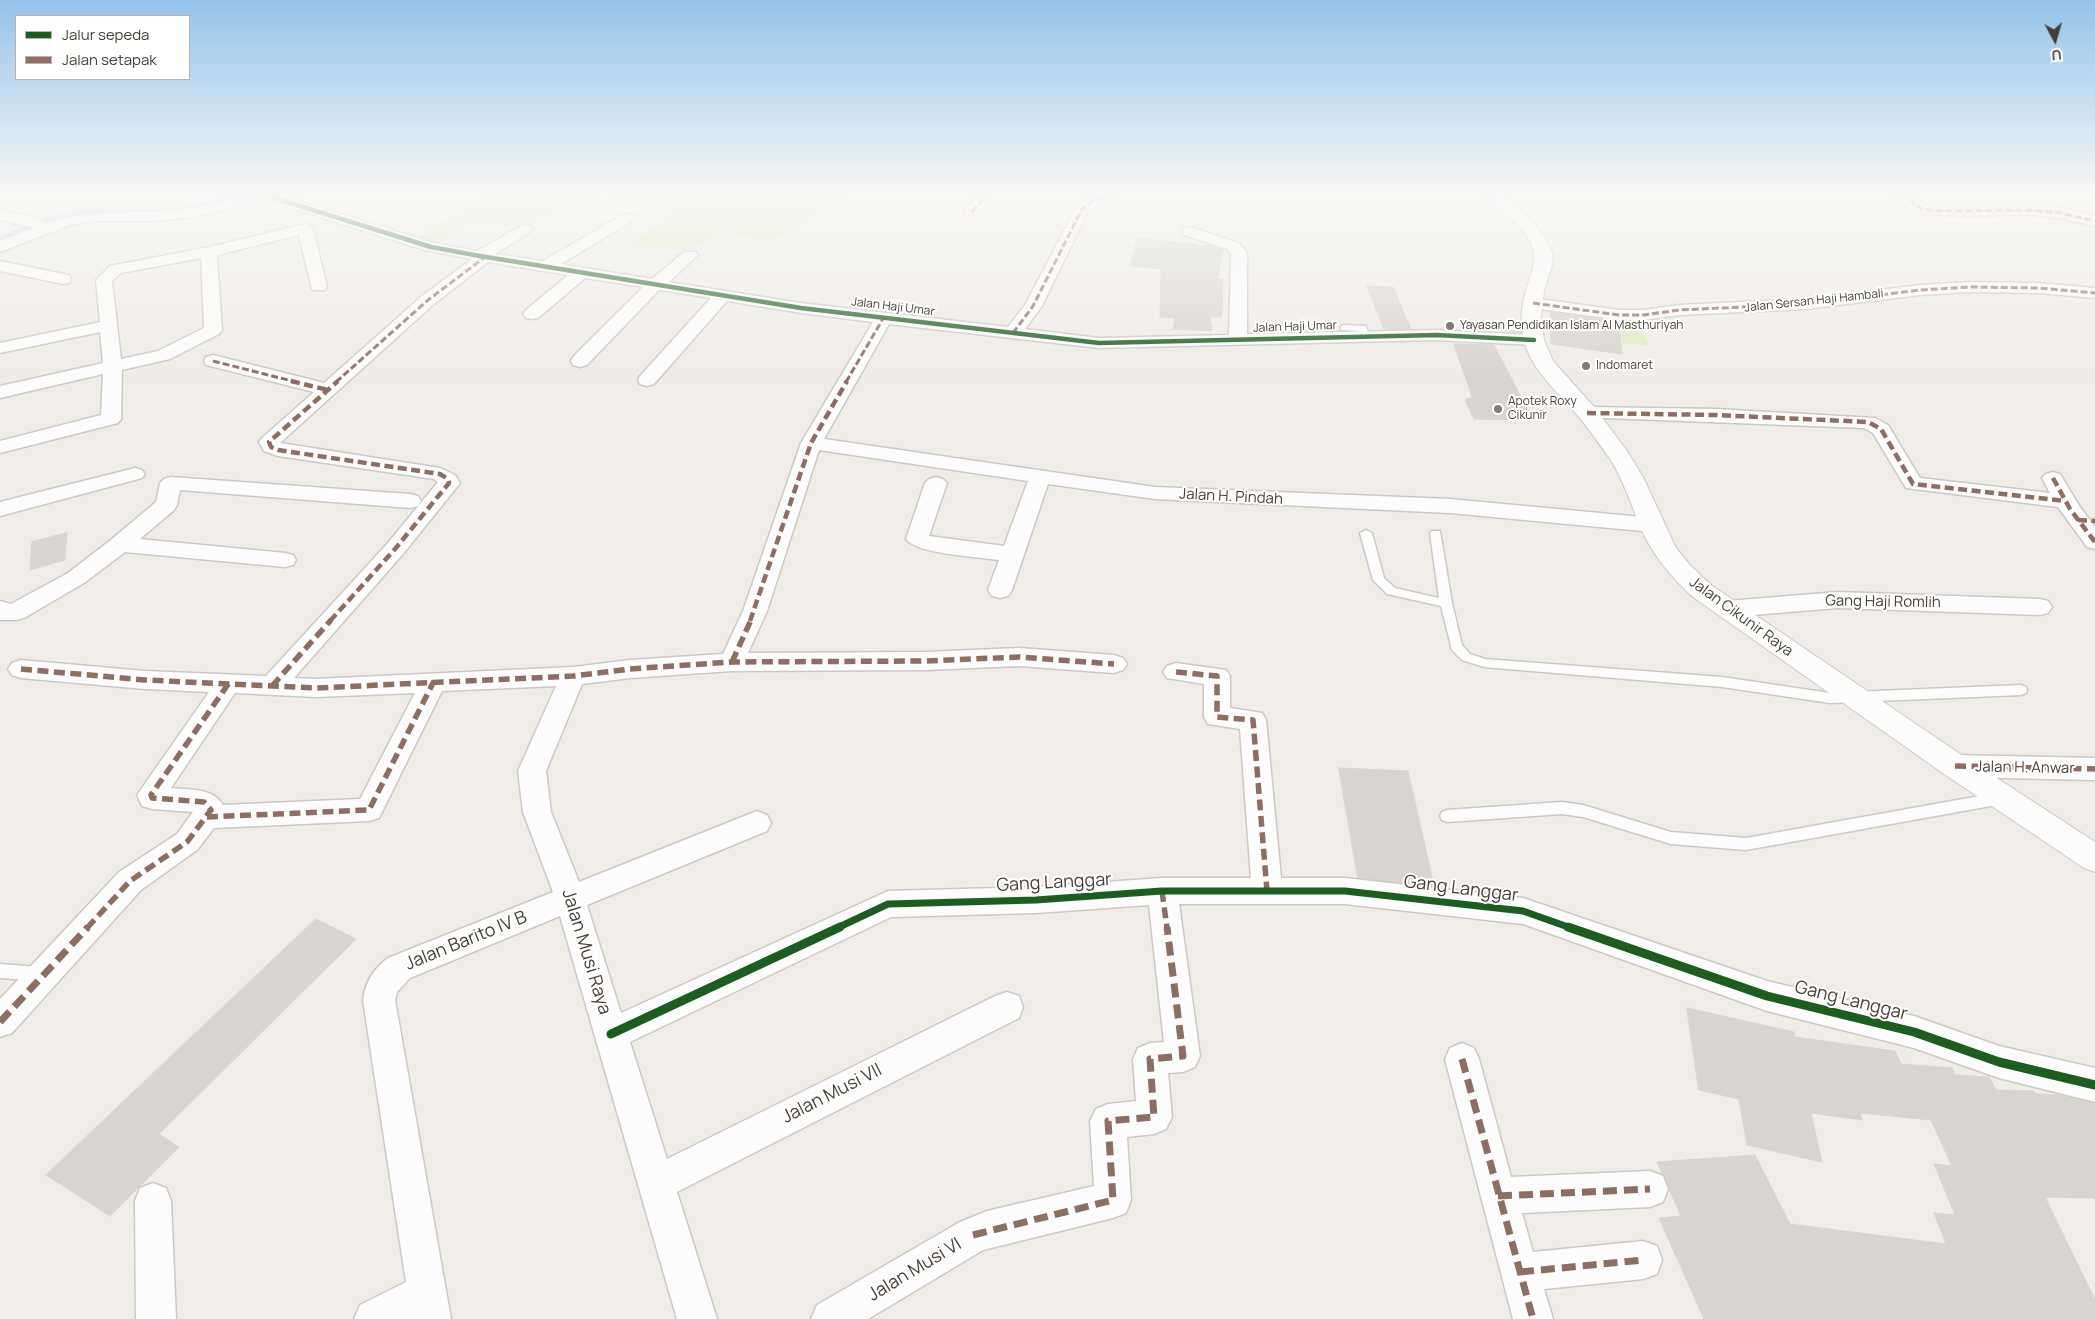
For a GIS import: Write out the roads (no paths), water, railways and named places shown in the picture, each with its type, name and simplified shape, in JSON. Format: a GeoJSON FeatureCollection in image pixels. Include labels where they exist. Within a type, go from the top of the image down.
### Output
{"type":"FeatureCollection","features":[{"type":"Feature","properties":{"kind":"street"},"geometry":{"type":"LineString","coordinates":[[0,447],[111,419],[113,367],[104,280],[116,269],[190,256]]}},
{"type":"Feature","properties":{"kind":"street"},"geometry":{"type":"LineString","coordinates":[[0,392],[164,355],[213,330],[209,256]]}},
{"type":"Feature","properties":{"kind":"street"},"geometry":{"type":"LineString","coordinates":[[311,256],[319,286]]}},
{"type":"Feature","properties":{"kind":"street"},"geometry":{"type":"LineString","coordinates":[[272,686],[395,549],[449,483],[448,479],[440,474],[278,450],[271,447],[269,442],[428,300],[482,256]]}},
{"type":"Feature","properties":{"kind":"street","name":"Jalan Haji Umar"},"geometry":{"type":"LineString","coordinates":[[482,256],[654,286],[801,308],[1099,343],[1533,334]]}},
{"type":"Feature","properties":{"kind":"street"},"geometry":{"type":"LineString","coordinates":[[547,266],[564,256]]}},
{"type":"Feature","properties":{"kind":"street"},"geometry":{"type":"LineString","coordinates":[[580,361],[654,286],[690,256]]}},
{"type":"Feature","properties":{"kind":"street"},"geometry":{"type":"LineString","coordinates":[[1013,333],[1033,306],[1058,256]]}},
{"type":"Feature","properties":{"kind":"street"},"geometry":{"type":"LineString","coordinates":[[1238,340],[1239,256]]}},
{"type":"Feature","properties":{"kind":"street","name":"Jalan Cikunir Raya"},"geometry":{"type":"LineString","coordinates":[[1544,256],[1533,303],[1533,334],[1542,361],[1587,413],[1621,459],[1662,544],[1680,572],[1702,591],[1854,698],[2095,859]]}},
{"type":"Feature","properties":{"kind":"street"},"geometry":{"type":"LineString","coordinates":[[0,266],[64,279]]}},
{"type":"Feature","properties":{"kind":"street"},"geometry":{"type":"LineString","coordinates":[[532,314],[581,273]]}},
{"type":"Feature","properties":{"kind":"street","name":"Jalan Sersan Haji Hambali"},"geometry":{"type":"LineString","coordinates":[[1533,303],[1619,315],[1644,316],[1679,310],[1806,304],[1920,290],[1990,288],[2095,292]]}},
{"type":"Feature","properties":{"kind":"street"},"geometry":{"type":"LineString","coordinates":[[647,380],[722,296]]}},
{"type":"Feature","properties":{"kind":"street"},"geometry":{"type":"LineString","coordinates":[[732,662],[755,611],[811,443],[884,317]]}},
{"type":"Feature","properties":{"kind":"street"},"geometry":{"type":"LineString","coordinates":[[0,348],[108,325]]}},
{"type":"Feature","properties":{"kind":"street"},"geometry":{"type":"LineString","coordinates":[[213,361],[328,390]]}},
{"type":"Feature","properties":{"kind":"street"},"geometry":{"type":"LineString","coordinates":[[1587,413],[1725,415],[1868,422],[1881,429],[1914,484],[2065,501]]}},
{"type":"Feature","properties":{"kind":"street","name":"Jalan H. Pindah"},"geometry":{"type":"LineString","coordinates":[[811,443],[1155,494],[1450,506],[1653,525]]}},
{"type":"Feature","properties":{"kind":"street"},"geometry":{"type":"LineString","coordinates":[[0,508],[135,474]]}},
{"type":"Feature","properties":{"kind":"street"},"geometry":{"type":"LineString","coordinates":[[1000,590],[1040,477]]}},
{"type":"Feature","properties":{"kind":"street"},"geometry":{"type":"LineString","coordinates":[[2053,478],[2065,501],[2086,521],[2095,542]]}},
{"type":"Feature","properties":{"kind":"street"},"geometry":{"type":"LineString","coordinates":[[0,610],[4,613],[16,612],[76,578],[166,505],[171,483],[410,501]]}},
{"type":"Feature","properties":{"kind":"street"},"geometry":{"type":"LineString","coordinates":[[936,483],[917,538],[925,543],[1013,554]]}},
{"type":"Feature","properties":{"kind":"street"},"geometry":{"type":"LineString","coordinates":[[120,544],[285,560]]}},
{"type":"Feature","properties":{"kind":"street","name":"Gang Haji Romlih"},"geometry":{"type":"LineString","coordinates":[[1728,609],[1838,600],[2040,607]]}},
{"type":"Feature","properties":{"kind":"street"},"geometry":{"type":"LineString","coordinates":[[21,669],[117,678],[316,688],[573,676],[732,662],[926,661],[1019,657],[1114,664]]}},
{"type":"Feature","properties":{"kind":"street"},"geometry":{"type":"LineString","coordinates":[[1176,672],[1217,676],[1217,717],[1253,720],[1267,891]]}},
{"type":"Feature","properties":{"kind":"street","name":"Jalan Musi Raya"},"geometry":{"type":"LineString","coordinates":[[573,676],[532,771],[537,812],[570,898],[697,1319]]}},
{"type":"Feature","properties":{"kind":"street"},"geometry":{"type":"LineString","coordinates":[[207,816],[369,810],[434,681]]}},
{"type":"Feature","properties":{"kind":"street"},"geometry":{"type":"LineString","coordinates":[[0,1022],[130,881],[187,842],[207,816],[211,810],[204,802],[152,798],[151,795],[229,683]]}},
{"type":"Feature","properties":{"kind":"street","name":"Jalan H. Anwar"},"geometry":{"type":"LineString","coordinates":[[1955,766],[2095,769]]}},
{"type":"Feature","properties":{"kind":"street","name":"Jalan Barito IV B"},"geometry":{"type":"LineString","coordinates":[[429,1306],[381,1010],[380,992],[390,975],[399,968],[757,823]]}},
{"type":"Feature","properties":{"kind":"street","name":"Gang Langgar"},"geometry":{"type":"LineString","coordinates":[[611,1034],[888,904],[1036,900],[1162,891],[1345,891],[1523,910],[1767,996],[1914,1032],[1999,1062],[2095,1085]]}},
{"type":"Feature","properties":{"kind":"street","name":"Jalan Musi VI"},"geometry":{"type":"LineString","coordinates":[[831,1319],[973,1235],[1113,1200],[1108,1121],[1154,1117],[1150,1059],[1183,1056],[1162,891]]}},
{"type":"Feature","properties":{"kind":"street","name":"Jalan Musi VII"},"geometry":{"type":"LineString","coordinates":[[657,1183],[1007,1007]]}},
{"type":"Feature","properties":{"kind":"street"},"geometry":{"type":"LineString","coordinates":[[1462,1059],[1533,1319]]}},
{"type":"Feature","properties":{"kind":"street"},"geometry":{"type":"LineString","coordinates":[[1498,1196],[1650,1189]]}},
{"type":"Feature","properties":{"kind":"street"},"geometry":{"type":"LineString","coordinates":[[153,1201],[156,1319]]}},
{"type":"Feature","properties":{"kind":"street"},"geometry":{"type":"LineString","coordinates":[[1520,1272],[1643,1260]]}},
{"type":"Feature","properties":{"kind":"street"},"geometry":{"type":"LineString","coordinates":[[374,1319],[429,1306]]}},
{"type":"Feature","properties":{"kind":"lane"},"geometry":{"type":"LineString","coordinates":[[1467,324],[1533,334]]}},
{"type":"Feature","properties":{"kind":"lane"},"geometry":{"type":"LineString","coordinates":[[1344,328],[1363,328],[1365,336]]}},
{"type":"Feature","properties":{"kind":"lane"},"geometry":{"type":"LineString","coordinates":[[1366,533],[1379,580],[1391,591],[1446,603]]}},
{"type":"Feature","properties":{"kind":"lane"},"geometry":{"type":"LineString","coordinates":[[1436,533],[1446,603],[1456,647],[1466,657],[1484,663],[1722,682],[1805,696],[1854,698],[2021,690]]}},
{"type":"Feature","properties":{"kind":"lane"},"geometry":{"type":"LineString","coordinates":[[1447,816],[1562,808],[1583,811],[1671,838],[1746,844],[2002,798]]}},
{"type":"Feature","properties":{"kind":"lane"},"geometry":{"type":"LineString","coordinates":[[0,971],[43,975]]}},
{"type":"Feature","properties":{"kind":"place","name":"Yayasan Pendidikan Islam Al Masthuriyah"},"geometry":{"type":"Point","coordinates":[1450,326]}},
{"type":"Feature","properties":{"kind":"place","name":"Indomaret"},"geometry":{"type":"Point","coordinates":[1586,366]}},
{"type":"Feature","properties":{"kind":"place","name":"Apotek Roxy Cikunir"},"geometry":{"type":"Point","coordinates":[1498,409]}}]}
